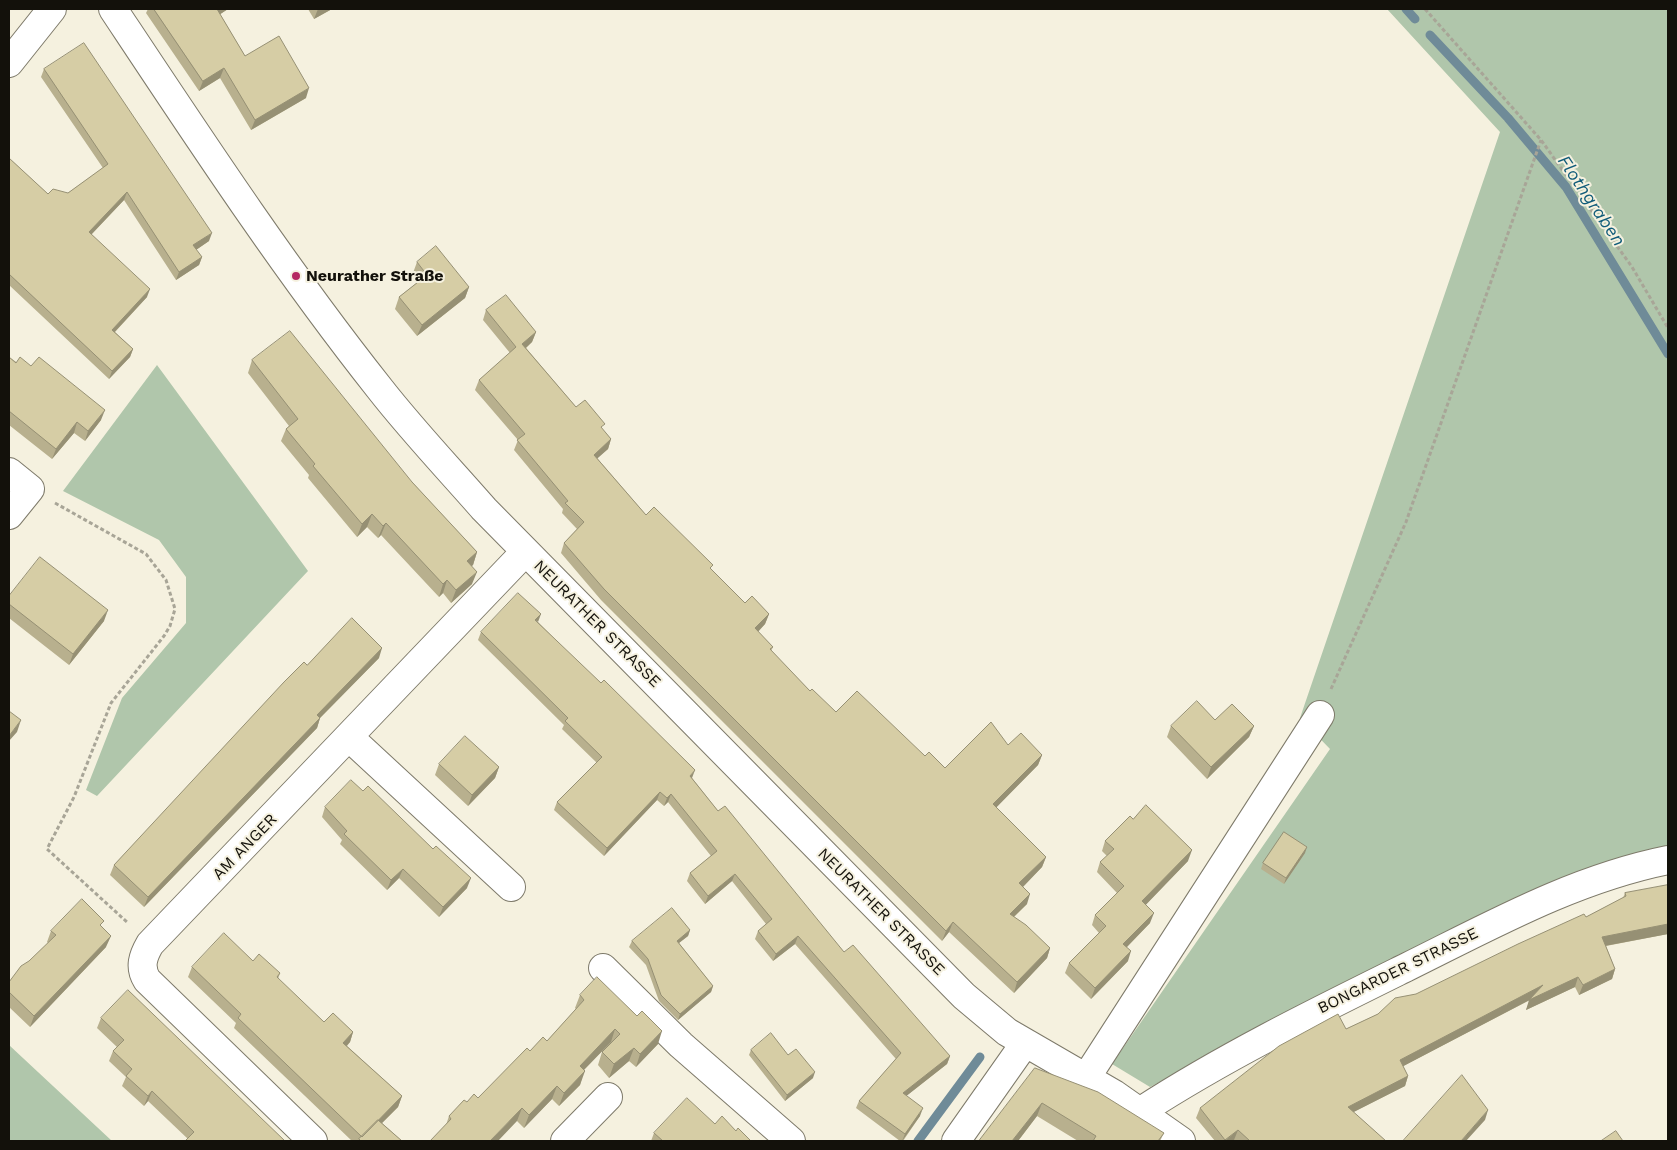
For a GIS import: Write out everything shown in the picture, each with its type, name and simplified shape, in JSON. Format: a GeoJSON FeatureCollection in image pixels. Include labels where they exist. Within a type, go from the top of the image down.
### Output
{"type":"FeatureCollection","features":[{"type":"Feature","properties":{"kind":"street"},"geometry":{"type":"LineString","coordinates":[[9,63],[52,9]]}},
{"type":"Feature","properties":{"kind":"street","name":"NEURATHER STRASSE"},"geometry":{"type":"LineString","coordinates":[[113,9],[252,215],[358,361],[445,466],[526,552],[964,996],[1025,1044],[1140,1111],[1181,1141]]}},
{"type":"Feature","properties":{"kind":"street"},"geometry":{"type":"LineString","coordinates":[[9,472],[30,489],[9,516]]}},
{"type":"Feature","properties":{"kind":"street","name":"AM ANGER"},"geometry":{"type":"LineString","coordinates":[[314,1141],[147,980],[142,970],[143,960],[150,944],[350,738],[526,552]]}},
{"type":"Feature","properties":{"kind":"street"},"geometry":{"type":"LineString","coordinates":[[1086,1078],[1320,715]]}},
{"type":"Feature","properties":{"kind":"street"},"geometry":{"type":"LineString","coordinates":[[350,738],[511,887]]}},
{"type":"Feature","properties":{"kind":"street","name":"BONGARDER STRASSE"},"geometry":{"type":"LineString","coordinates":[[1140,1111],[1278,1031],[1523,909],[1596,879],[1668,860]]}},
{"type":"Feature","properties":{"kind":"street"},"geometry":{"type":"LineString","coordinates":[[603,968],[675,1040],[791,1141]]}},
{"type":"Feature","properties":{"kind":"street"},"geometry":{"type":"LineString","coordinates":[[956,1141],[1025,1044]]}},
{"type":"Feature","properties":{"kind":"street"},"geometry":{"type":"LineString","coordinates":[[565,1141],[608,1097]]}},
{"type":"Feature","properties":{"kind":"path"},"geometry":{"type":"LineString","coordinates":[[1425,9],[1542,140],[1632,267],[1668,328]]}},
{"type":"Feature","properties":{"kind":"path"},"geometry":{"type":"LineString","coordinates":[[1320,715],[1406,522],[1542,140]]}},
{"type":"Feature","properties":{"kind":"path"},"geometry":{"type":"LineString","coordinates":[[30,489],[146,554],[166,580],[174,601],[173,616],[164,636],[111,703],[74,796],[48,848],[150,944]]}},
{"type":"Feature","properties":{"kind":"green space"},"geometry":{"type":"Polygon","coordinates":[[[1387,9],[1668,9],[1668,851],[1585,871],[1540,887],[1150,1087],[1112,1064],[1330,749],[1300,718],[1500,132],[1387,9]]]}},
{"type":"Feature","properties":{"kind":"green space"},"geometry":{"type":"Polygon","coordinates":[[[157,365],[308,571],[97,796],[86,790],[122,698],[186,623],[186,577],[159,540],[63,491],[157,365]]]}},
{"type":"Feature","properties":{"kind":"green space"},"geometry":{"type":"Polygon","coordinates":[[[9,1045],[112,1141],[9,1141],[9,1045]]]}},
{"type":"Feature","properties":{"kind":"building"},"geometry":{"type":"Polygon","coordinates":[[[154,9],[217,9],[245,56],[279,36],[309,88],[255,120],[224,68],[203,81],[154,9]]]}},
{"type":"Feature","properties":{"kind":"building"},"geometry":{"type":"Polygon","coordinates":[[[84,43],[212,233],[193,245],[202,257],[179,272],[127,192],[89,232],[150,289],[112,330],[133,349],[112,371],[9,274],[9,158],[48,194],[53,189],[68,193],[108,164],[44,69],[84,43]]]}},
{"type":"Feature","properties":{"kind":"building"},"geometry":{"type":"Polygon","coordinates":[[[436,246],[469,287],[422,325],[399,297],[427,275],[417,262],[436,246]]]}},
{"type":"Feature","properties":{"kind":"building"},"geometry":{"type":"Polygon","coordinates":[[[506,295],[536,332],[522,344],[576,407],[585,400],[605,424],[601,427],[611,439],[594,455],[646,515],[654,507],[713,565],[710,568],[745,603],[752,596],[769,614],[755,628],[773,647],[770,649],[810,691],[812,689],[836,712],[857,691],[925,756],[929,752],[945,768],[991,722],[1008,745],[1021,733],[1042,755],[993,804],[1046,857],[1019,883],[1030,894],[1010,914],[1026,925],[1050,948],[1017,982],[953,922],[946,931],[604,589],[564,543],[584,522],[565,503],[568,501],[517,440],[525,434],[479,380],[516,347],[486,310],[506,295]]]}},
{"type":"Feature","properties":{"kind":"building"},"geometry":{"type":"Polygon","coordinates":[[[290,331],[412,482],[477,552],[467,561],[477,572],[456,590],[447,580],[443,584],[386,523],[383,526],[372,514],[362,524],[313,466],[315,464],[286,429],[298,419],[252,360],[290,331]]]}},
{"type":"Feature","properties":{"kind":"building"},"geometry":{"type":"Polygon","coordinates":[[[9,357],[16,363],[20,357],[31,366],[39,357],[105,410],[88,431],[77,422],[56,449],[9,411],[9,357]]]}},
{"type":"Feature","properties":{"kind":"building"},"geometry":{"type":"Polygon","coordinates":[[[40,557],[108,610],[73,654],[9,604],[9,596],[40,557]]]}},
{"type":"Feature","properties":{"kind":"building"},"geometry":{"type":"Polygon","coordinates":[[[518,593],[541,614],[535,620],[601,683],[604,680],[695,770],[690,776],[718,811],[725,806],[844,952],[853,945],[950,1056],[903,1093],[923,1108],[905,1134],[859,1101],[901,1053],[798,936],[776,954],[758,931],[772,919],[735,874],[708,896],[690,873],[717,851],[671,794],[667,798],[660,792],[607,848],[557,802],[602,757],[565,721],[568,718],[481,632],[518,593]]]}},
{"type":"Feature","properties":{"kind":"building"},"geometry":{"type":"Polygon","coordinates":[[[352,618],[382,648],[317,715],[320,718],[148,897],[114,865],[284,682],[304,662],[307,665],[352,618]]]}},
{"type":"Feature","properties":{"kind":"building"},"geometry":{"type":"Polygon","coordinates":[[[1197,701],[1215,720],[1232,704],[1254,726],[1211,767],[1171,726],[1197,701]]]}},
{"type":"Feature","properties":{"kind":"building"},"geometry":{"type":"Polygon","coordinates":[[[9,711],[21,720],[9,736],[9,711]]]}},
{"type":"Feature","properties":{"kind":"building"},"geometry":{"type":"Polygon","coordinates":[[[465,736],[499,767],[472,795],[439,764],[465,736]]]}},
{"type":"Feature","properties":{"kind":"building"},"geometry":{"type":"Polygon","coordinates":[[[351,780],[363,791],[368,786],[433,849],[436,846],[471,878],[443,907],[403,869],[391,880],[344,834],[347,831],[325,807],[351,780]]]}},
{"type":"Feature","properties":{"kind":"building"},"geometry":{"type":"Polygon","coordinates":[[[1146,805],[1192,850],[1142,901],[1154,913],[1123,944],[1131,951],[1095,988],[1069,963],[1106,926],[1095,915],[1124,886],[1100,862],[1114,849],[1105,841],[1130,816],[1133,819],[1146,805]]]}},
{"type":"Feature","properties":{"kind":"building"},"geometry":{"type":"Polygon","coordinates":[[[1284,832],[1307,847],[1286,878],[1263,863],[1284,832]]]}},
{"type":"Feature","properties":{"kind":"building"},"geometry":{"type":"Polygon","coordinates":[[[1668,885],[1668,924],[1602,937],[1615,969],[1583,985],[1578,977],[1529,1000],[1543,985],[1400,1060],[1408,1076],[1348,1107],[1386,1141],[1250,1141],[1238,1130],[1225,1140],[1200,1108],[1279,1046],[1338,1014],[1346,1029],[1378,1014],[1395,998],[1416,994],[1584,914],[1586,917],[1626,896],[1625,893],[1668,885]]]}},
{"type":"Feature","properties":{"kind":"building"},"geometry":{"type":"Polygon","coordinates":[[[82,899],[104,921],[100,925],[111,936],[34,1016],[9,992],[9,982],[21,966],[29,961],[56,935],[51,931],[82,899]]]}},
{"type":"Feature","properties":{"kind":"building"},"geometry":{"type":"Polygon","coordinates":[[[672,908],[690,930],[677,941],[713,986],[680,1014],[661,995],[648,959],[632,941],[672,908]]]}},
{"type":"Feature","properties":{"kind":"building"},"geometry":{"type":"Polygon","coordinates":[[[224,933],[253,961],[259,954],[280,973],[277,977],[324,1022],[333,1013],[353,1032],[343,1043],[402,1096],[362,1137],[238,1018],[241,1014],[192,967],[224,933]]]}},
{"type":"Feature","properties":{"kind":"building"},"geometry":{"type":"Polygon","coordinates":[[[597,977],[637,1016],[642,1011],[662,1031],[640,1054],[634,1048],[614,1064],[602,1052],[620,1034],[615,1029],[580,1066],[585,1071],[564,1093],[557,1086],[529,1115],[522,1108],[490,1141],[430,1141],[451,1119],[449,1116],[464,1100],[467,1102],[474,1094],[478,1098],[527,1048],[530,1051],[543,1037],[547,1041],[584,1000],[580,995],[597,977]]]}},
{"type":"Feature","properties":{"kind":"building"},"geometry":{"type":"Polygon","coordinates":[[[128,990],[285,1141],[185,1141],[194,1132],[152,1091],[148,1096],[126,1076],[132,1069],[113,1051],[124,1040],[101,1018],[128,990]]]}},
{"type":"Feature","properties":{"kind":"building"},"geometry":{"type":"Polygon","coordinates":[[[771,1033],[788,1055],[796,1049],[815,1072],[787,1095],[751,1050],[771,1033]]]}},
{"type":"Feature","properties":{"kind":"building"},"geometry":{"type":"Polygon","coordinates":[[[1035,1068],[1098,1092],[1164,1133],[1158,1141],[1093,1141],[1096,1136],[1042,1103],[1012,1141],[979,1141],[1035,1068]]]}},
{"type":"Feature","properties":{"kind":"building"},"geometry":{"type":"Polygon","coordinates":[[[1462,1075],[1488,1110],[1461,1141],[1403,1141],[1462,1075]]]}},
{"type":"Feature","properties":{"kind":"building"},"geometry":{"type":"Polygon","coordinates":[[[687,1098],[715,1124],[722,1116],[736,1131],[738,1128],[751,1141],[663,1141],[654,1133],[687,1098]]]}},
{"type":"Feature","properties":{"kind":"building"},"geometry":{"type":"Polygon","coordinates":[[[378,1120],[402,1141],[361,1141],[359,1139],[378,1120]]]}},
{"type":"Feature","properties":{"kind":"building"},"geometry":{"type":"Polygon","coordinates":[[[1616,1131],[1623,1141],[1601,1141],[1616,1131]]]}},
{"type":"Feature","properties":{"kind":"waterway","name":"Flothgraben"},"geometry":{"type":"LineString","coordinates":[[1406,9],[1415,19]]}},
{"type":"Feature","properties":{"kind":"waterway","name":"Flothgraben"},"geometry":{"type":"LineString","coordinates":[[1430,35],[1508,118],[1566,187],[1668,354]]}},
{"type":"Feature","properties":{"kind":"waterway"},"geometry":{"type":"LineString","coordinates":[[918,1141],[980,1057]]}},
{"type":"Feature","properties":{"kind":"place","name":"Neurather Straße"},"geometry":{"type":"Point","coordinates":[296,276]}}]}
